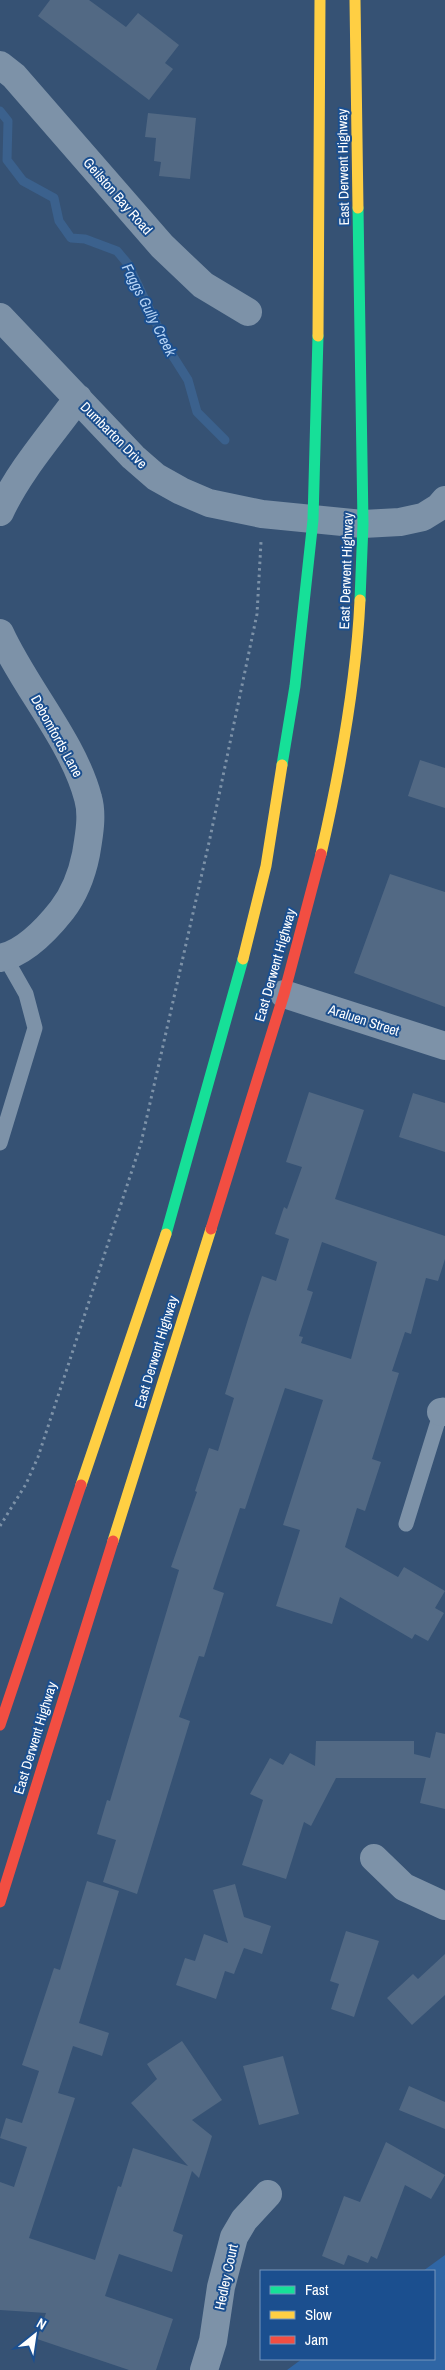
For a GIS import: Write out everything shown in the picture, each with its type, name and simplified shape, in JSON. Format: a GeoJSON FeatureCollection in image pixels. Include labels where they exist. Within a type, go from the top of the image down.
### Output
{"type":"FeatureCollection","features":[{"type":"Feature","properties":{"kind":"main road","name":"East Derwent Highway"},"geometry":{"type":"LineString","coordinates":[[0,1725],[176,1203],[234,997],[266,866],[281,786],[295,686],[313,520],[319,318],[320,0]]}},
{"type":"Feature","properties":{"kind":"main road","name":"East Derwent Highway"},"geometry":{"type":"LineString","coordinates":[[0,1902],[284,994],[312,893],[334,797],[358,638],[363,524],[355,0]]}},
{"type":"Feature","properties":{"kind":"street","name":"Geilston Bay Road"},"geometry":{"type":"LineString","coordinates":[[0,65],[14,76],[162,246],[203,285],[248,312]]}},
{"type":"Feature","properties":{"kind":"street","name":"Dumbarton Drive"},"geometry":{"type":"LineString","coordinates":[[0,317],[133,457],[156,477],[181,491],[209,503],[262,514],[363,524],[400,522],[423,517],[439,508],[445,500]]}},
{"type":"Feature","properties":{"kind":"street"},"geometry":{"type":"LineString","coordinates":[[0,512],[7,497],[29,464],[78,398]]}},
{"type":"Feature","properties":{"kind":"street","name":"Debomfords Lane"},"geometry":{"type":"LineString","coordinates":[[0,633],[10,654],[76,766],[88,799],[90,833],[83,869],[71,898],[50,925],[30,943],[2,957]]}},
{"type":"Feature","properties":{"kind":"street","name":"Araluen Street"},"geometry":{"type":"LineString","coordinates":[[284,994],[445,1046]]}},
{"type":"Feature","properties":{"kind":"street"},"geometry":{"type":"LineString","coordinates":[[374,1858],[404,1887],[445,1906]]}},
{"type":"Feature","properties":{"kind":"street","name":"Hedley Court"},"geometry":{"type":"LineString","coordinates":[[204,2370],[213,2341],[222,2286],[234,2237],[244,2220],[268,2194]]}},
{"type":"Feature","properties":{"kind":"lane"},"geometry":{"type":"LineString","coordinates":[[0,1144],[35,1028],[26,994],[2,957]]}},
{"type":"Feature","properties":{"kind":"lane"},"geometry":{"type":"LineString","coordinates":[[406,1524],[444,1407]]}},
{"type":"Feature","properties":{"kind":"path"},"geometry":{"type":"LineString","coordinates":[[0,1526],[26,1484],[38,1458],[140,1143],[210,838],[257,614],[262,514]]}},
{"type":"Feature","properties":{"kind":"shaded area"},"geometry":{"type":"Polygon","coordinates":[[[445,2255],[445,2370],[287,2370],[301,2360],[435,2360],[435,2270],[424,2270],[445,2255]]]}},
{"type":"Feature","properties":{"kind":"building"},"geometry":{"type":"Polygon","coordinates":[[[50,0],[89,0],[126,27],[138,13],[179,45],[165,63],[173,69],[149,100],[38,16],[50,0]]]}},
{"type":"Feature","properties":{"kind":"building"},"geometry":{"type":"Polygon","coordinates":[[[148,113],[196,118],[190,179],[159,176],[161,162],[154,161],[156,138],[145,137],[148,113]]]}},
{"type":"Feature","properties":{"kind":"building"},"geometry":{"type":"Polygon","coordinates":[[[420,760],[445,768],[445,808],[408,796],[420,760]]]}},
{"type":"Feature","properties":{"kind":"building"},"geometry":{"type":"Polygon","coordinates":[[[390,874],[445,892],[445,1007],[354,973],[390,874]]]}},
{"type":"Feature","properties":{"kind":"building"},"geometry":{"type":"Polygon","coordinates":[[[309,1092],[364,1110],[335,1199],[445,1236],[445,1259],[438,1281],[426,1278],[411,1334],[405,1332],[392,1371],[399,1373],[372,1459],[381,1462],[365,1511],[357,1508],[345,1547],[398,1577],[404,1567],[445,1591],[435,1608],[444,1613],[428,1641],[415,1634],[412,1639],[340,1597],[332,1624],[276,1606],[300,1530],[283,1525],[323,1400],[285,1388],[245,1509],[240,1508],[213,1589],[224,1593],[204,1657],[199,1656],[179,1717],[190,1721],[137,1894],[103,1882],[116,1840],[97,1834],[107,1800],[110,1801],[179,1570],[171,1567],[197,1492],[195,1491],[209,1448],[218,1451],[234,1398],[225,1394],[248,1319],[262,1276],[276,1281],[289,1239],[275,1234],[284,1207],[287,1209],[302,1167],[286,1162],[309,1092]],[[322,1242],[307,1290],[313,1292],[299,1336],[303,1337],[301,1343],[351,1359],[377,1262],[322,1242]]]}},
{"type":"Feature","properties":{"kind":"building"},"geometry":{"type":"Polygon","coordinates":[[[413,1093],[445,1103],[445,1152],[399,1137],[413,1093]]]}},
{"type":"Feature","properties":{"kind":"building"},"geometry":{"type":"Polygon","coordinates":[[[436,1732],[445,1734],[445,1809],[420,1803],[426,1778],[336,1778],[311,1826],[304,1822],[286,1879],[242,1865],[263,1800],[250,1794],[270,1758],[283,1765],[290,1753],[315,1766],[316,1741],[414,1741],[414,1754],[430,1758],[436,1732]]]}},
{"type":"Feature","properties":{"kind":"building"},"geometry":{"type":"Polygon","coordinates":[[[87,1881],[119,1891],[79,2023],[109,2033],[102,2056],[73,2046],[58,2093],[75,2098],[29,2238],[95,2260],[118,2186],[121,2187],[133,2148],[188,2166],[131,2103],[157,2079],[147,2064],[182,2041],[222,2100],[192,2120],[212,2136],[199,2178],[192,2171],[173,2231],[183,2235],[172,2272],[119,2254],[105,2296],[173,2319],[156,2370],[129,2370],[37,2339],[46,2313],[0,2310],[0,2182],[14,2187],[27,2147],[0,2138],[6,2118],[22,2123],[39,2071],[22,2065],[54,1968],[60,1970],[87,1881]]]}},
{"type":"Feature","properties":{"kind":"building"},"geometry":{"type":"Polygon","coordinates":[[[235,1884],[244,1917],[271,1926],[262,1954],[244,1948],[234,1974],[225,1971],[216,1999],[176,1985],[185,1958],[195,1961],[204,1934],[228,1943],[213,1890],[235,1884]]]}},
{"type":"Feature","properties":{"kind":"building"},"geometry":{"type":"Polygon","coordinates":[[[346,1931],[379,1941],[354,2017],[331,2009],[339,1984],[330,1981],[346,1931]]]}},
{"type":"Feature","properties":{"kind":"building"},"geometry":{"type":"Polygon","coordinates":[[[445,1954],[445,1995],[412,2025],[387,1998],[413,1974],[418,1979],[445,1954]]]}},
{"type":"Feature","properties":{"kind":"building"},"geometry":{"type":"Polygon","coordinates":[[[283,2056],[299,2114],[259,2125],[243,2066],[283,2056]]]}},
{"type":"Feature","properties":{"kind":"building"},"geometry":{"type":"Polygon","coordinates":[[[409,2086],[445,2102],[445,2129],[399,2110],[409,2086]]]}},
{"type":"Feature","properties":{"kind":"building"},"geometry":{"type":"Polygon","coordinates":[[[386,2142],[445,2175],[431,2199],[405,2185],[377,2259],[371,2256],[368,2263],[348,2255],[344,2265],[322,2256],[344,2196],[360,2202],[386,2142]]]}},
{"type":"Feature","properties":{"kind":"waterway","name":"Faggs Gully Creek"},"geometry":{"type":"LineString","coordinates":[[0,111],[8,121],[7,160],[23,181],[54,198],[59,221],[71,238],[85,239],[117,251],[128,264],[169,350],[188,380],[197,412],[225,440]]}},
{"type":"Feature","properties":{"kind":"traffic: fast"},"geometry":{"type":"LineString","coordinates":[[358,208],[363,524],[360,600]]}},
{"type":"Feature","properties":{"kind":"traffic: fast"},"geometry":{"type":"LineString","coordinates":[[282,765],[295,686],[313,520],[318,336]]}},
{"type":"Feature","properties":{"kind":"traffic: fast"},"geometry":{"type":"LineString","coordinates":[[166,1234],[243,959]]}},
{"type":"Feature","properties":{"kind":"traffic: slow"},"geometry":{"type":"LineString","coordinates":[[318,336],[320,0]]}},
{"type":"Feature","properties":{"kind":"traffic: slow"},"geometry":{"type":"LineString","coordinates":[[355,0],[358,208]]}},
{"type":"Feature","properties":{"kind":"traffic: slow"},"geometry":{"type":"LineString","coordinates":[[321,854],[335,791],[351,696],[360,600]]}},
{"type":"Feature","properties":{"kind":"traffic: slow"},"geometry":{"type":"LineString","coordinates":[[243,959],[266,866],[282,765]]}},
{"type":"Feature","properties":{"kind":"traffic: slow"},"geometry":{"type":"LineString","coordinates":[[113,1541],[211,1229]]}},
{"type":"Feature","properties":{"kind":"traffic: slow"},"geometry":{"type":"LineString","coordinates":[[81,1485],[166,1234]]}},
{"type":"Feature","properties":{"kind":"traffic: jam"},"geometry":{"type":"LineString","coordinates":[[211,1229],[284,994],[321,854]]}},
{"type":"Feature","properties":{"kind":"traffic: jam"},"geometry":{"type":"LineString","coordinates":[[0,1725],[81,1485]]}},
{"type":"Feature","properties":{"kind":"traffic: jam"},"geometry":{"type":"LineString","coordinates":[[0,1902],[113,1541]]}}]}
